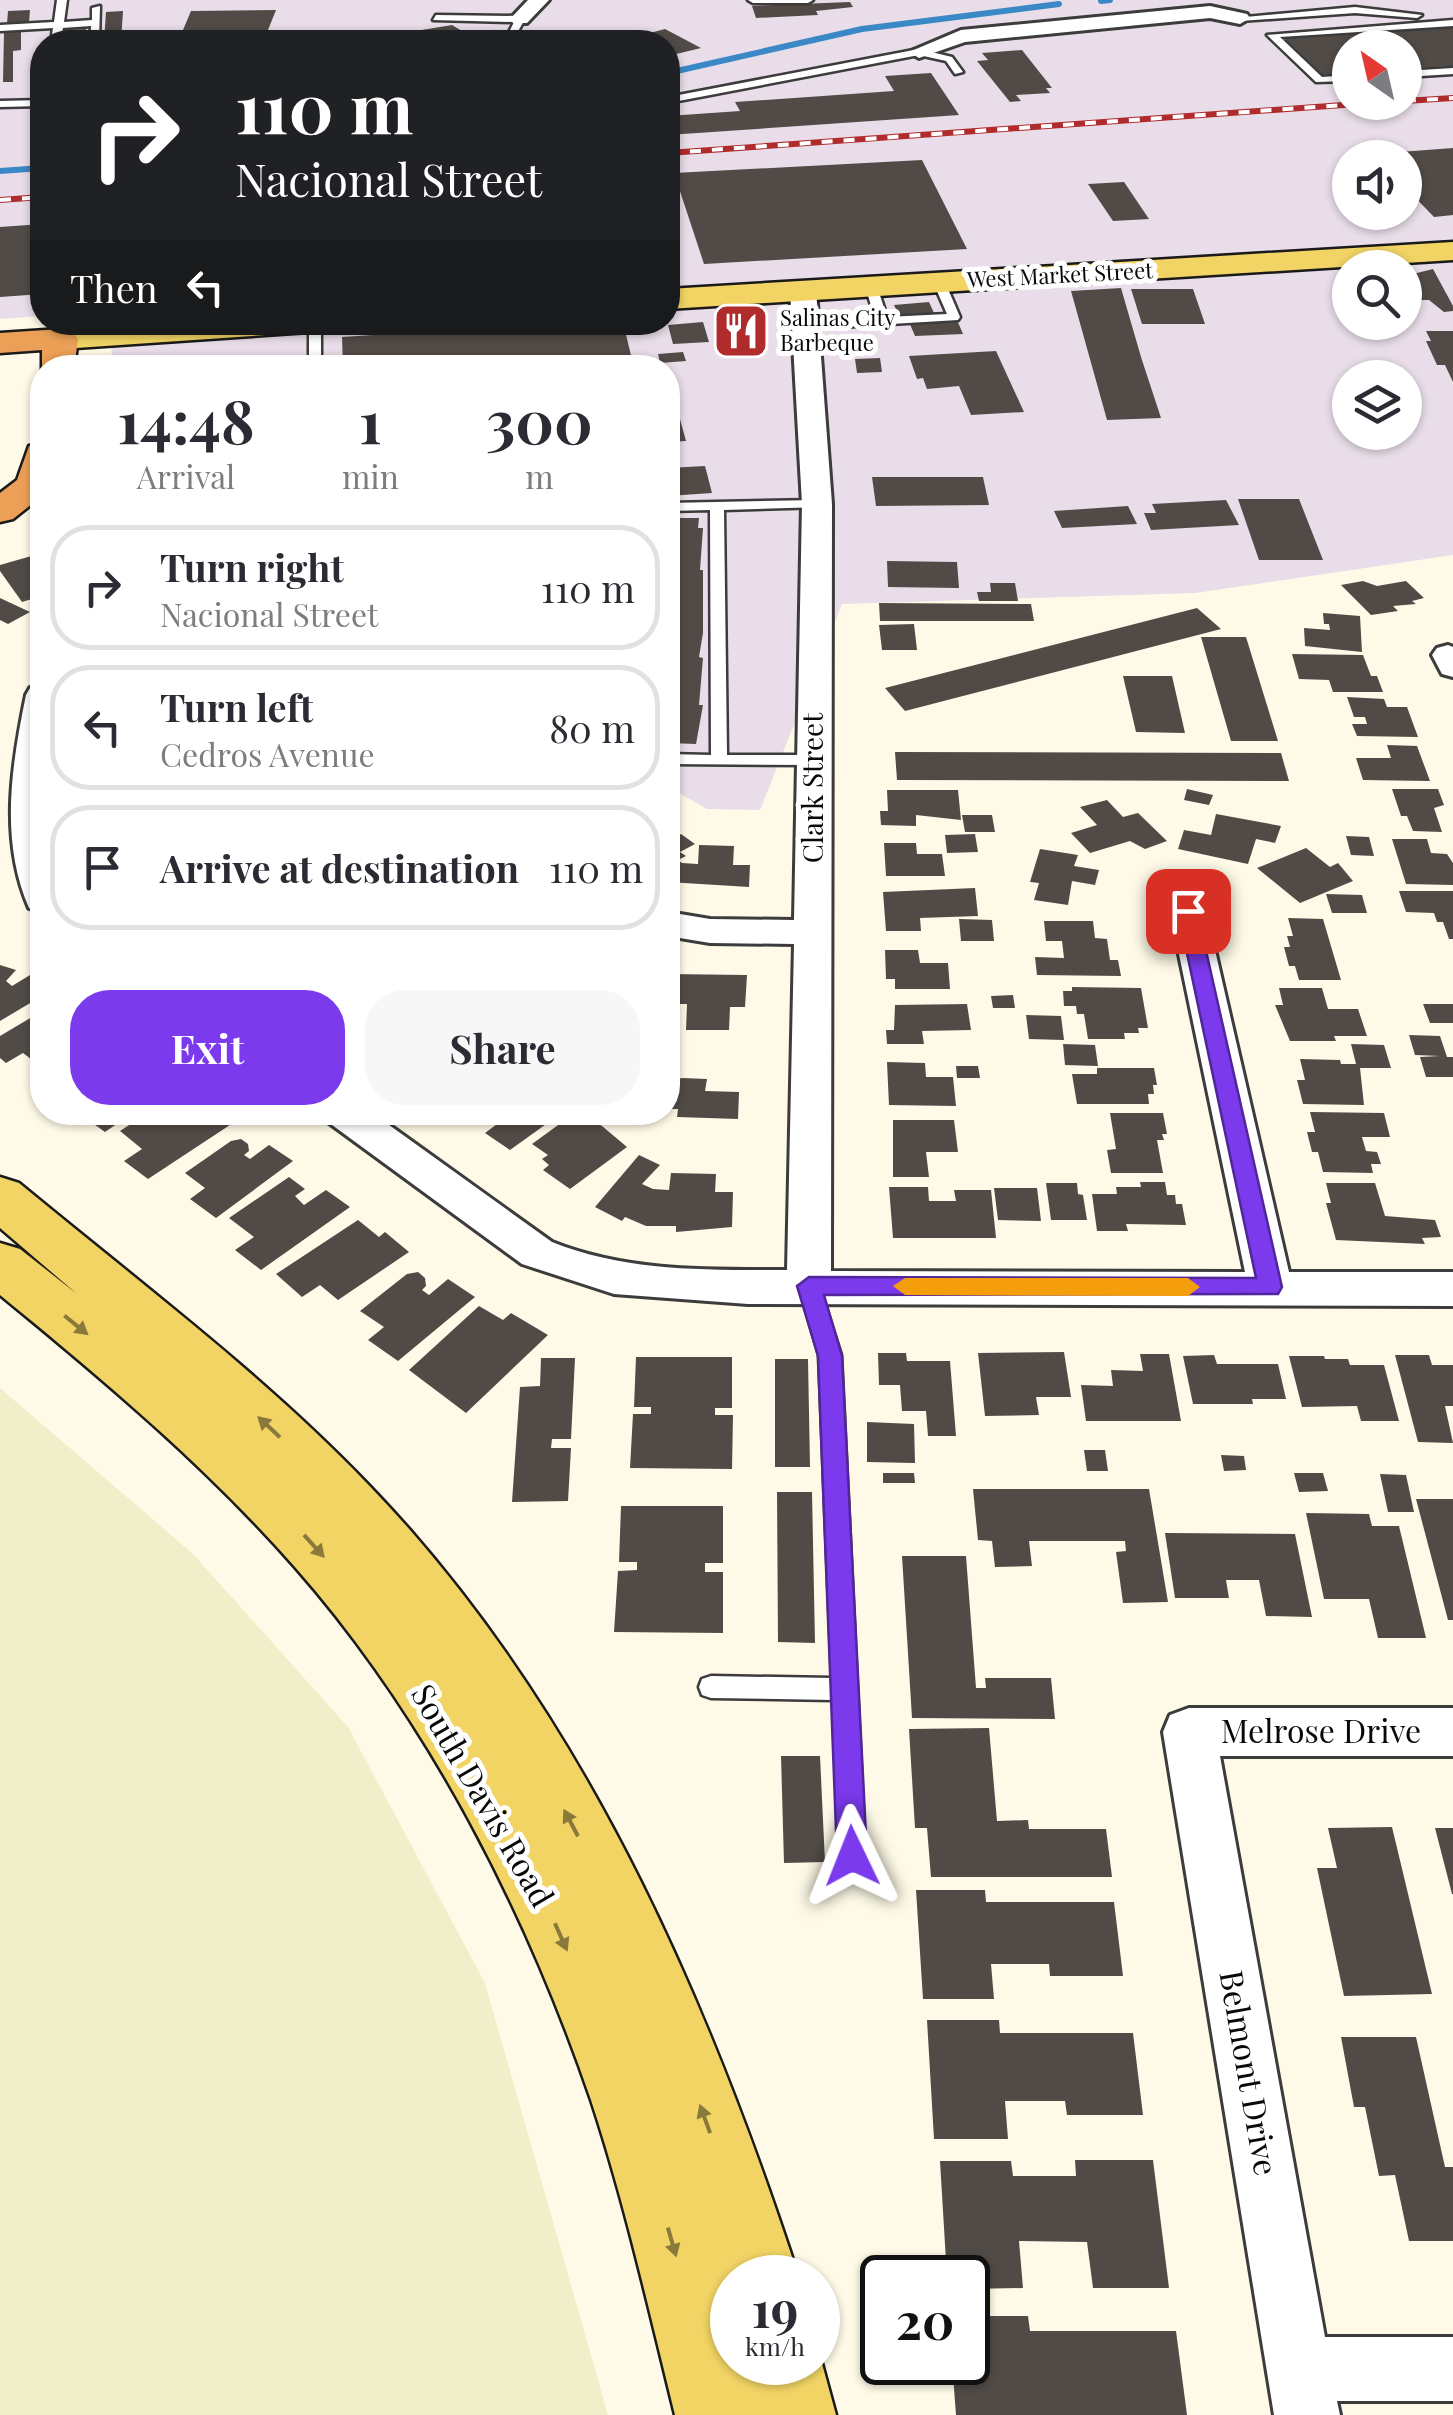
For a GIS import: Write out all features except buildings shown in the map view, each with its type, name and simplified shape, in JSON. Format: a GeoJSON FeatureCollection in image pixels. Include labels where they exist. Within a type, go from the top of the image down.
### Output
{"type":"FeatureCollection","features":[{"type":"Feature","properties":{"kind":"highway"},"geometry":{"type":"LineString","coordinates":[[0,343],[59,353]]}},
{"type":"Feature","properties":{"kind":"highway"},"geometry":{"type":"LineString","coordinates":[[0,512],[30,479]]}},
{"type":"Feature","properties":{"kind":"main road","name":"West Market Street"},"geometry":{"type":"LineString","coordinates":[[680,298],[1453,250]]}},
{"type":"Feature","properties":{"kind":"main road"},"geometry":{"type":"LineString","coordinates":[[59,353],[206,335]]}},
{"type":"Feature","properties":{"kind":"main road"},"geometry":{"type":"LineString","coordinates":[[0,526],[30,482]]}},
{"type":"Feature","properties":{"kind":"main road","name":"South Davis Road"},"geometry":{"type":"LineString","coordinates":[[0,1197],[236,1396],[310,1466],[382,1544],[458,1643],[555,1794],[613,1902],[674,2034],[751,2255]]}},
{"type":"Feature","properties":{"kind":"main road","name":"South Davis Road"},"geometry":{"type":"LineString","coordinates":[[0,1264],[195,1424],[266,1492],[338,1573],[454,1734],[559,1930],[614,2060],[672,2238],[717,2415]]}},
{"type":"Feature","properties":{"kind":"main road"},"geometry":{"type":"LineString","coordinates":[[787,2385],[794,2415]]}},
{"type":"Feature","properties":{"kind":"street"},"geometry":{"type":"LineString","coordinates":[[520,20],[540,0]]}},
{"type":"Feature","properties":{"kind":"street"},"geometry":{"type":"LineString","coordinates":[[1078,0],[1099,21]]}},
{"type":"Feature","properties":{"kind":"street"},"geometry":{"type":"LineString","coordinates":[[919,52],[961,36],[1099,21],[1210,12],[1240,18]]}},
{"type":"Feature","properties":{"kind":"street","name":"Clark Street"},"geometry":{"type":"LineString","coordinates":[[803,290],[817,504],[809,1286]]}},
{"type":"Feature","properties":{"kind":"street"},"geometry":{"type":"LineString","coordinates":[[30,764],[18,834],[22,864],[30,878]]}},
{"type":"Feature","properties":{"kind":"street"},"geometry":{"type":"LineString","coordinates":[[1188,911],[1270,1287]]}},
{"type":"Feature","properties":{"kind":"street"},"geometry":{"type":"LineString","coordinates":[[680,926],[710,931],[813,932]]}},
{"type":"Feature","properties":{"kind":"street"},"geometry":{"type":"LineString","coordinates":[[360,1125],[512,1236],[560,1264],[642,1283],[1453,1289]]}},
{"type":"Feature","properties":{"kind":"street","name":"Melrose Drive"},"geometry":{"type":"LineString","coordinates":[[1189,1732],[1453,1732]]}},
{"type":"Feature","properties":{"kind":"street","name":"Belmont Drive"},"geometry":{"type":"LineString","coordinates":[[1189,1732],[1303,2392]]}},
{"type":"Feature","properties":{"kind":"street"},"geometry":{"type":"LineString","coordinates":[[1303,2392],[1453,2369]]}},
{"type":"Feature","properties":{"kind":"lane"},"geometry":{"type":"LineString","coordinates":[[57,30],[62,0]]}},
{"type":"Feature","properties":{"kind":"lane"},"geometry":{"type":"LineString","coordinates":[[752,0],[808,0]]}},
{"type":"Feature","properties":{"kind":"lane"},"geometry":{"type":"LineString","coordinates":[[96,30],[97,8]]}},
{"type":"Feature","properties":{"kind":"lane"},"geometry":{"type":"LineString","coordinates":[[1240,18],[1354,10],[1453,21]]}},
{"type":"Feature","properties":{"kind":"lane"},"geometry":{"type":"LineString","coordinates":[[436,18],[520,20],[515,30]]}},
{"type":"Feature","properties":{"kind":"lane"},"geometry":{"type":"LineString","coordinates":[[1240,18],[1272,35],[1320,80],[1332,79]]}},
{"type":"Feature","properties":{"kind":"lane"},"geometry":{"type":"LineString","coordinates":[[1272,35],[1453,21]]}},
{"type":"Feature","properties":{"kind":"lane"},"geometry":{"type":"LineString","coordinates":[[0,28],[96,23]]}},
{"type":"Feature","properties":{"kind":"lane"},"geometry":{"type":"LineString","coordinates":[[680,98],[919,52],[949,59],[958,72]]}},
{"type":"Feature","properties":{"kind":"lane"},"geometry":{"type":"LineString","coordinates":[[1422,73],[1453,71]]}},
{"type":"Feature","properties":{"kind":"lane"},"geometry":{"type":"LineString","coordinates":[[0,104],[30,103]]}},
{"type":"Feature","properties":{"kind":"lane"},"geometry":{"type":"LineString","coordinates":[[806,325],[954,317],[939,282]]}},
{"type":"Feature","properties":{"kind":"lane"},"geometry":{"type":"LineString","coordinates":[[870,286],[882,321]]}},
{"type":"Feature","properties":{"kind":"lane"},"geometry":{"type":"LineString","coordinates":[[680,507],[817,504]]}},
{"type":"Feature","properties":{"kind":"lane"},"geometry":{"type":"LineString","coordinates":[[717,506],[719,760]]}},
{"type":"Feature","properties":{"kind":"lane"},"geometry":{"type":"LineString","coordinates":[[680,759],[813,760]]}},
{"type":"Feature","properties":{"kind":"lane"},"geometry":{"type":"LineString","coordinates":[[809,1286],[830,1356],[852,1856]]}},
{"type":"Feature","properties":{"kind":"lane"},"geometry":{"type":"LineString","coordinates":[[711,1687],[845,1689]]}},
{"type":"Feature","properties":{"kind":"shaded area"},"geometry":{"type":"Polygon","coordinates":[[[0,0],[1453,0],[1453,555],[1195,593],[842,604],[760,810],[707,809],[680,794],[680,355],[112,355],[111,335],[680,335],[680,30],[30,30],[30,317],[0,319],[0,0]]]}},
{"type":"Feature","properties":{"kind":"shaded area"},"geometry":{"type":"Polygon","coordinates":[[[0,1388],[193,1554],[348,1727],[485,1983],[608,2415],[0,2415],[0,1388]]]}},
{"type":"Feature","properties":{"kind":"waterway"},"geometry":{"type":"LineString","coordinates":[[1101,1],[1110,0]]}},
{"type":"Feature","properties":{"kind":"waterway"},"geometry":{"type":"LineString","coordinates":[[680,70],[862,29],[1059,4]]}},
{"type":"Feature","properties":{"kind":"waterway"},"geometry":{"type":"LineString","coordinates":[[0,171],[30,169]]}},
{"type":"Feature","properties":{"kind":"railway"},"geometry":{"type":"LineString","coordinates":[[1422,100],[1453,98]]}},
{"type":"Feature","properties":{"kind":"railway"},"geometry":{"type":"LineString","coordinates":[[680,152],[1332,106]]}},
{"type":"Feature","properties":{"kind":"railway"},"geometry":{"type":"LineString","coordinates":[[0,200],[30,198]]}},
{"type":"Feature","properties":{"kind":"slow traffic"},"geometry":{"type":"LineString","coordinates":[[905,1286],[1188,1287]]}},
{"type":"Feature","properties":{"kind":"place","name":"Salinas City Barbeque"},"geometry":{"type":"Point","coordinates":[741,331]}},
{"type":"Feature","properties":{"kind":"route"},"geometry":{"type":"LineString","coordinates":[[852,1856],[830,1356],[809,1286],[1270,1287],[1188,911]]}}]}
